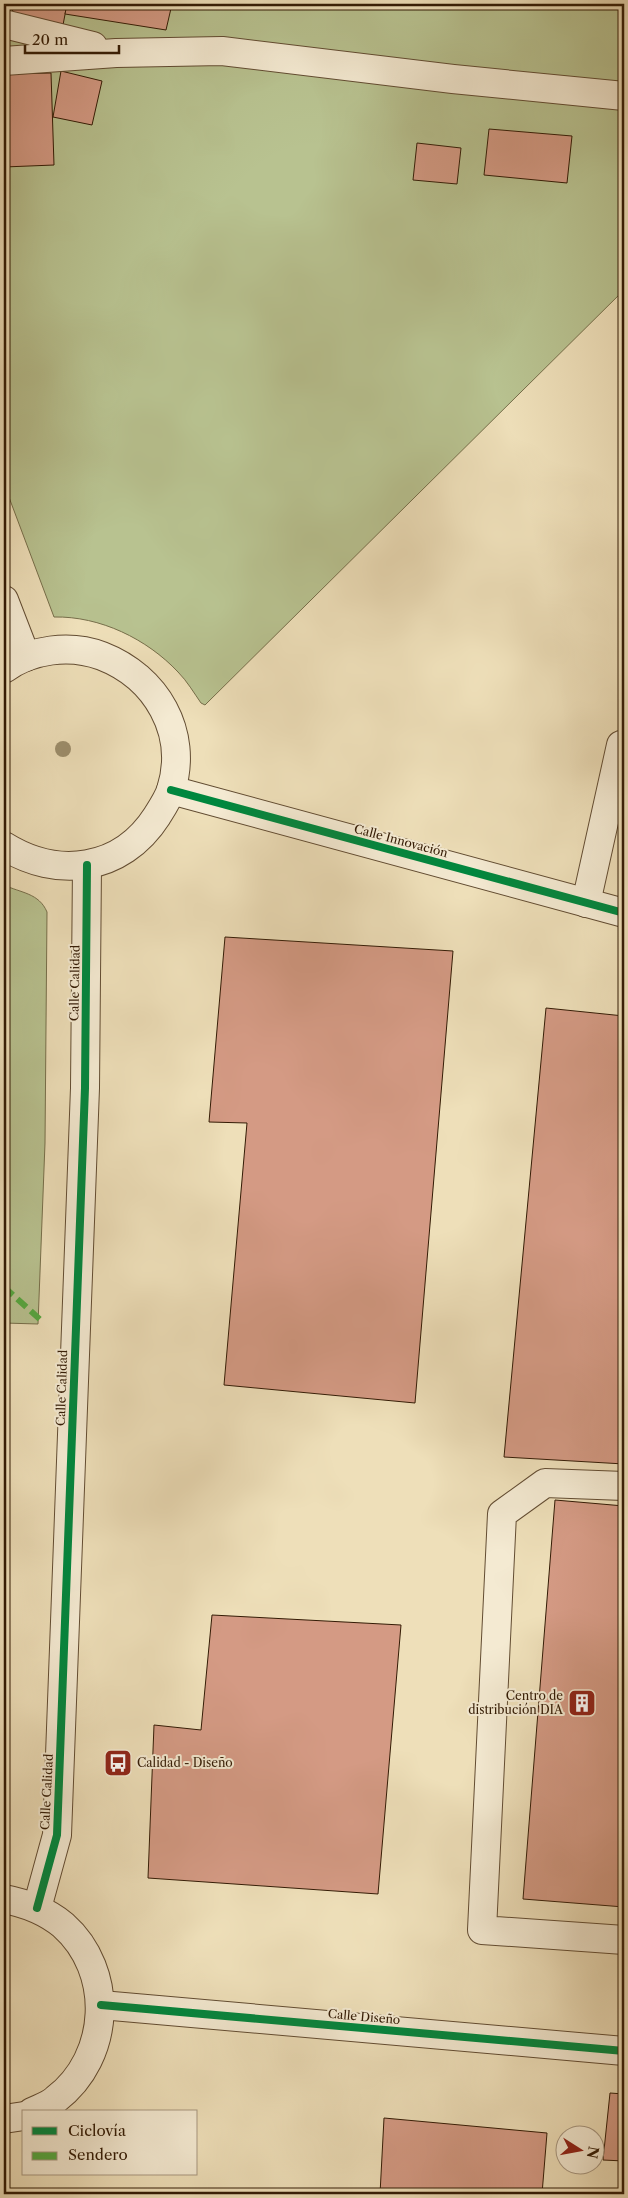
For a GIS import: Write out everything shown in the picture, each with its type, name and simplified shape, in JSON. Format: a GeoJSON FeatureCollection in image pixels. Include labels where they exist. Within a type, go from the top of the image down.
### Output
{"type":"FeatureCollection","features":[{"type":"Feature","properties":{"kind":"street"},"geometry":{"type":"LineString","coordinates":[[4,24],[116,53]]}},
{"type":"Feature","properties":{"kind":"street"},"geometry":{"type":"LineString","coordinates":[[4,61],[116,53],[222,51],[453,79],[624,96]]}},
{"type":"Feature","properties":{"kind":"street"},"geometry":{"type":"LineString","coordinates":[[4,600],[15,663],[48,651],[72,649],[93,652],[114,660],[133,672],[150,687],[163,707],[171,727],[176,748],[171,790],[164,805],[144,834],[128,847],[108,858],[87,865],[64,867],[41,863],[20,856],[4,846]]}},
{"type":"Feature","properties":{"kind":"street"},"geometry":{"type":"LineString","coordinates":[[586,903],[621,745]]}},
{"type":"Feature","properties":{"kind":"street","name":"Calle Innovación"},"geometry":{"type":"LineString","coordinates":[[171,790],[624,913]]}},
{"type":"Feature","properties":{"kind":"street","name":"Calle Calidad"},"geometry":{"type":"LineString","coordinates":[[37,1908],[57,1835],[85,1088],[87,865]]}},
{"type":"Feature","properties":{"kind":"street"},"geometry":{"type":"LineString","coordinates":[[624,1486],[545,1484],[502,1514],[482,1930],[624,1940]]}},
{"type":"Feature","properties":{"kind":"street"},"geometry":{"type":"LineString","coordinates":[[4,1899],[37,1908],[62,1925],[83,1948],[96,1975],[101,2005],[97,2041],[81,2074],[56,2100],[36,2110]]}},
{"type":"Feature","properties":{"kind":"street","name":"Calle Diseño"},"geometry":{"type":"LineString","coordinates":[[101,2005],[624,2051]]}},
{"type":"Feature","properties":{"kind":"street"},"geometry":{"type":"LineString","coordinates":[[4,2119],[22,2116]]}},
{"type":"Feature","properties":{"kind":"green space"},"geometry":{"type":"Polygon","coordinates":[[[4,4],[624,4],[624,290],[205,705],[201,703],[184,679],[166,660],[137,640],[105,625],[71,618],[54,617],[4,484],[4,4]]]}},
{"type":"Feature","properties":{"kind":"green space"},"geometry":{"type":"Polygon","coordinates":[[[4,885],[34,897],[44,906],[47,912],[45,1143],[38,1324],[4,1323],[4,885]]]}},
{"type":"Feature","properties":{"kind":"building"},"geometry":{"type":"Polygon","coordinates":[[[14,4],[67,4],[63,25],[12,13],[14,4]]]}},
{"type":"Feature","properties":{"kind":"building"},"geometry":{"type":"Polygon","coordinates":[[[67,4],[172,4],[166,30],[65,14],[67,4]]]}},
{"type":"Feature","properties":{"kind":"building"},"geometry":{"type":"Polygon","coordinates":[[[61,71],[102,81],[92,125],[53,117],[61,71]]]}},
{"type":"Feature","properties":{"kind":"building"},"geometry":{"type":"Polygon","coordinates":[[[51,73],[54,165],[4,167],[4,74],[51,73]]]}},
{"type":"Feature","properties":{"kind":"building"},"geometry":{"type":"Polygon","coordinates":[[[489,129],[572,136],[567,183],[484,175],[489,129]]]}},
{"type":"Feature","properties":{"kind":"building"},"geometry":{"type":"Polygon","coordinates":[[[417,143],[461,148],[457,184],[413,180],[417,143]]]}},
{"type":"Feature","properties":{"kind":"building"},"geometry":{"type":"Polygon","coordinates":[[[225,937],[453,951],[415,1403],[224,1385],[247,1123],[209,1122],[225,937]]]}},
{"type":"Feature","properties":{"kind":"building"},"geometry":{"type":"Polygon","coordinates":[[[546,1008],[624,1016],[624,1464],[504,1457],[546,1008]]]}},
{"type":"Feature","properties":{"kind":"building","name":"Centro de distribución DIA"},"geometry":{"type":"Polygon","coordinates":[[[555,1500],[624,1506],[624,1907],[523,1899],[555,1500]]]}},
{"type":"Feature","properties":{"kind":"building"},"geometry":{"type":"Polygon","coordinates":[[[212,1615],[401,1625],[378,1894],[148,1878],[154,1725],[201,1730],[212,1615]]]}},
{"type":"Feature","properties":{"kind":"building"},"geometry":{"type":"Polygon","coordinates":[[[610,2093],[624,2094],[624,2161],[606,2160],[606,2131],[610,2093]]]}},
{"type":"Feature","properties":{"kind":"building"},"geometry":{"type":"Polygon","coordinates":[[[384,2118],[547,2133],[542,2194],[380,2194],[384,2118]]]}},
{"type":"Feature","properties":{"kind":"marked path"},"geometry":{"type":"LineString","coordinates":[[4,1287],[44,1323]]}},
{"type":"Feature","properties":{"kind":"cycle path"},"geometry":{"type":"LineString","coordinates":[[171,790],[624,913]]}},
{"type":"Feature","properties":{"kind":"cycle path"},"geometry":{"type":"LineString","coordinates":[[37,1908],[57,1835],[85,1088],[87,865]]}},
{"type":"Feature","properties":{"kind":"cycle path"},"geometry":{"type":"LineString","coordinates":[[101,2005],[624,2051]]}},
{"type":"Feature","properties":{"kind":"place","name":"Centro de distribución DIA"},"geometry":{"type":"Point","coordinates":[582,1703]}},
{"type":"Feature","properties":{"kind":"place","name":"Calidad - Diseño"},"geometry":{"type":"Point","coordinates":[118,1763]}}]}
